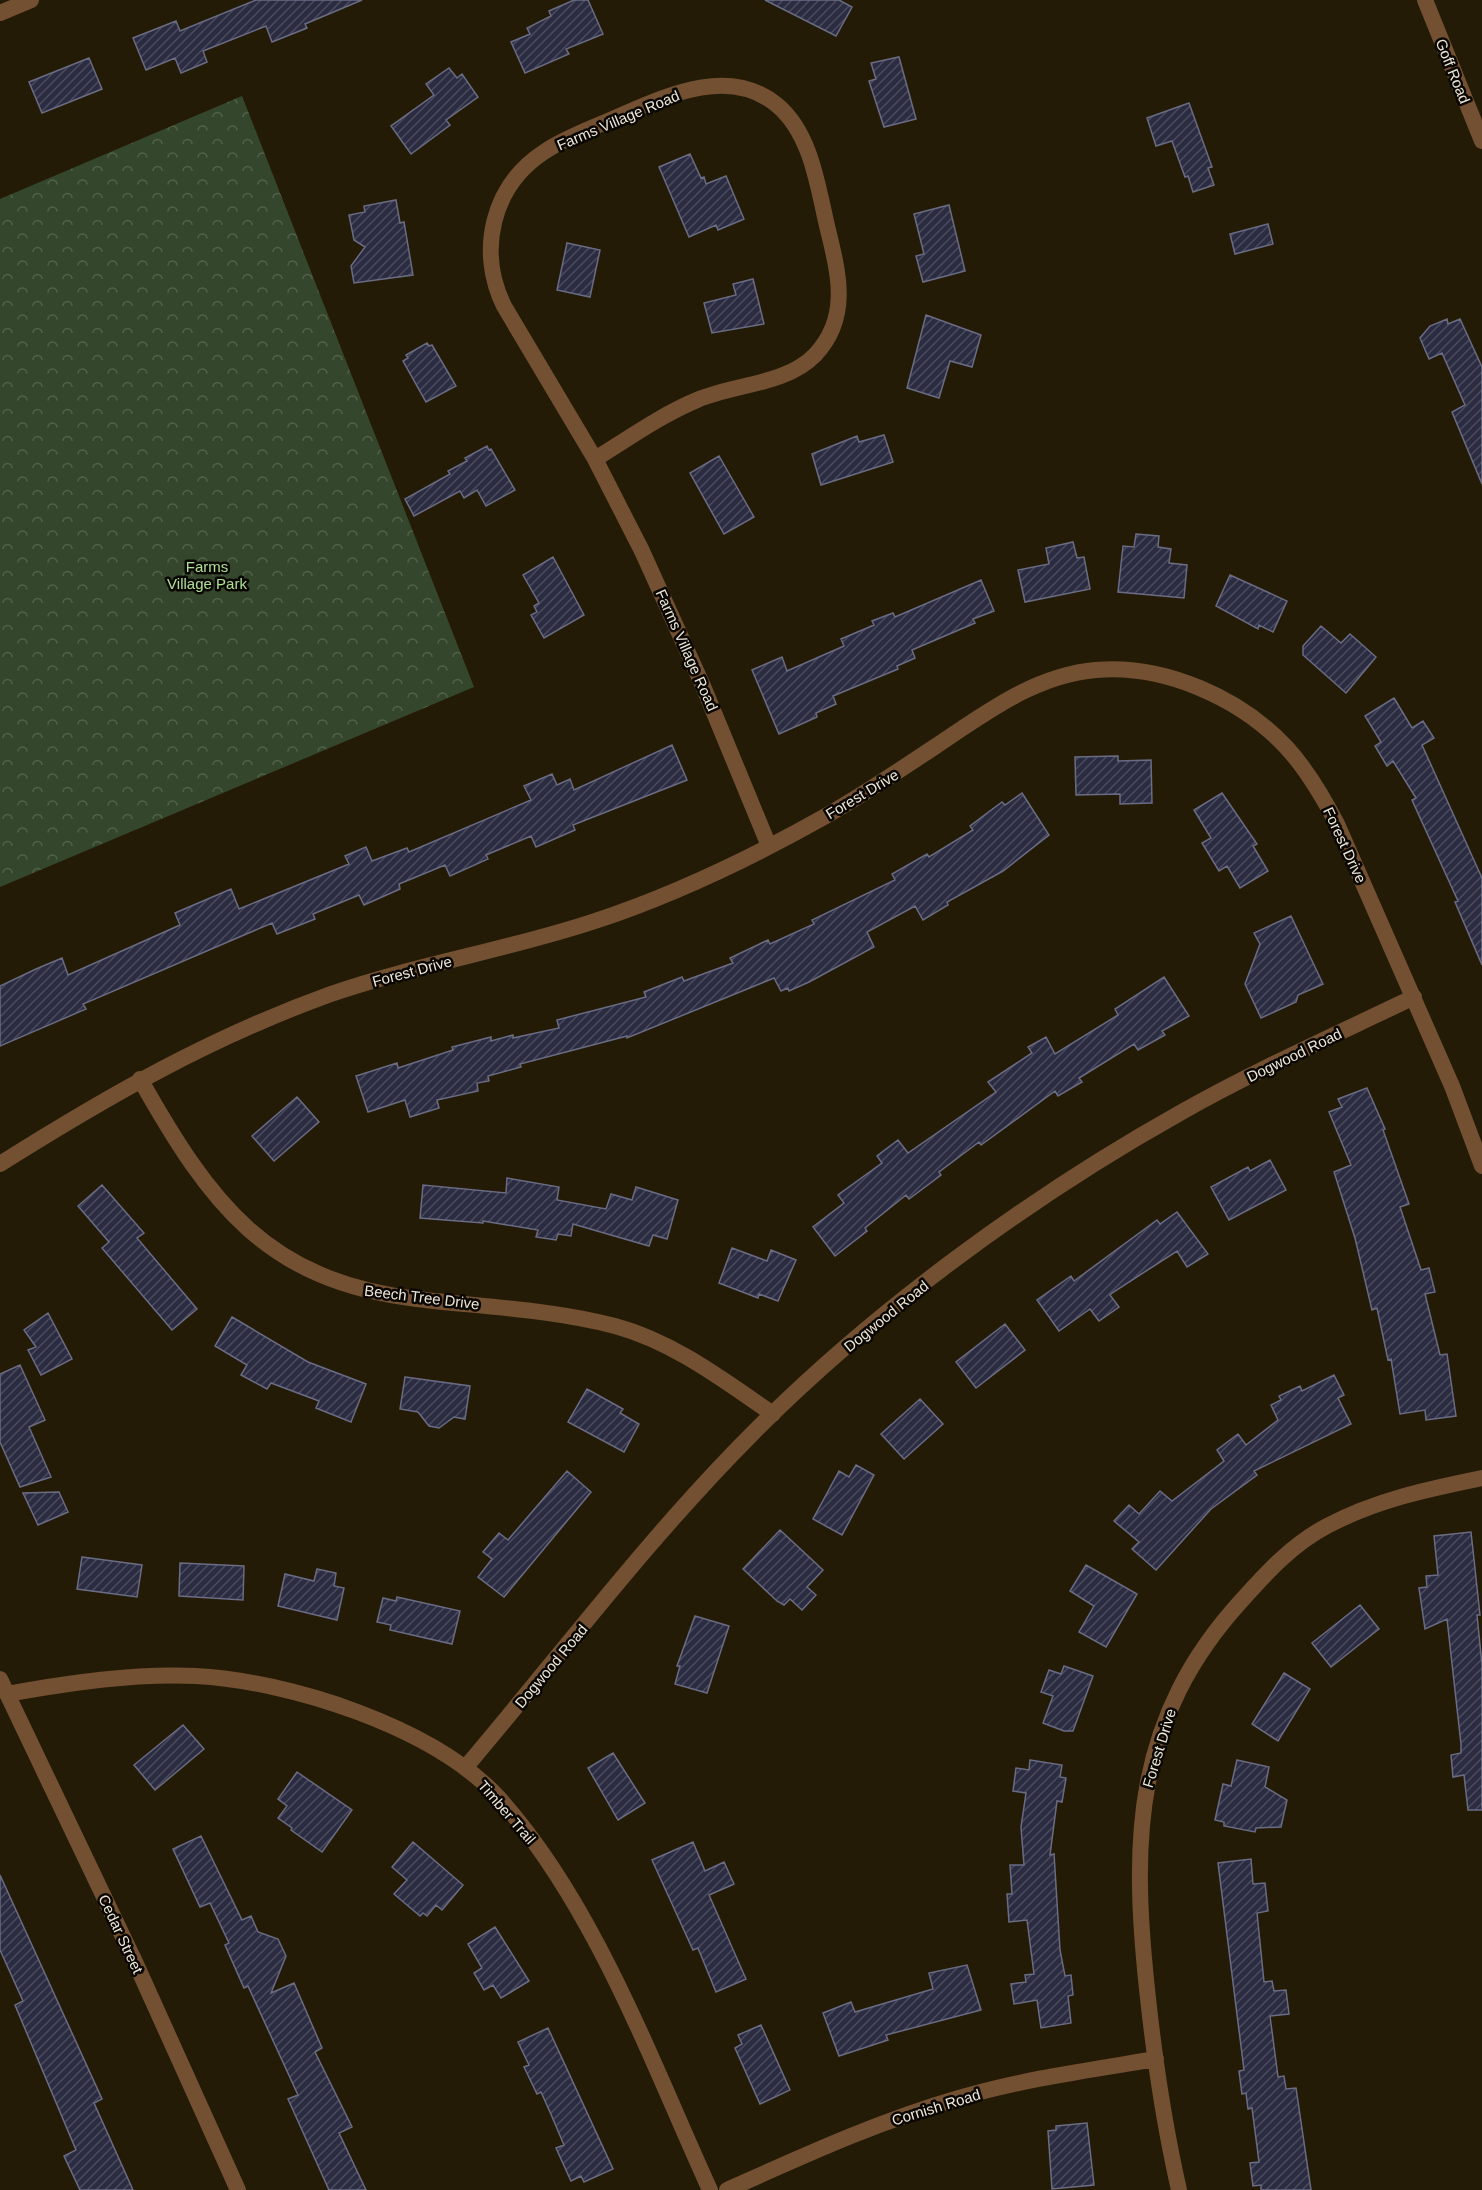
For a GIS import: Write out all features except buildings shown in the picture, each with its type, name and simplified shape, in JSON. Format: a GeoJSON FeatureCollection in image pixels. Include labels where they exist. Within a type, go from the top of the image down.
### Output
{"type":"FeatureCollection","features":[{"type":"Feature","properties":{"kind":"street"},"geometry":{"type":"LineString","coordinates":[[0,13],[31,0]]}},
{"type":"Feature","properties":{"kind":"street","name":"Goff Road"},"geometry":{"type":"LineString","coordinates":[[1425,0],[1482,141]]}},
{"type":"Feature","properties":{"kind":"street","name":"Farms Village Road"},"geometry":{"type":"LineString","coordinates":[[595,459],[690,403],[796,369],[816,354],[832,330],[840,303],[839,280],[809,160],[802,139],[787,116],[777,105],[755,91],[720,86],[681,92],[585,131],[536,158],[517,176],[500,203],[490,248],[491,268],[496,286],[511,317],[595,459],[677,627],[769,846]]}},
{"type":"Feature","properties":{"kind":"street","name":"Forest Drive"},"geometry":{"type":"LineString","coordinates":[[0,1164],[140,1079],[219,1038],[297,1007],[379,979],[595,921],[685,886],[769,846],[862,795],[984,714],[1036,685],[1094,670],[1152,673],[1194,687],[1255,720],[1298,761],[1316,786],[1337,824],[1452,1086],[1482,1166]]}},
{"type":"Feature","properties":{"kind":"street","name":"Dogwood Road"},"geometry":{"type":"LineString","coordinates":[[465,1768],[673,1519],[772,1414],[851,1344],[935,1277],[1090,1168],[1161,1124],[1237,1082],[1414,997]]}},
{"type":"Feature","properties":{"kind":"street","name":"Beech Tree Drive"},"geometry":{"type":"LineString","coordinates":[[140,1079],[178,1145],[216,1196],[256,1235],[306,1269],[340,1284],[378,1293],[530,1311],[615,1326],[669,1347],[772,1414]]}},
{"type":"Feature","properties":{"kind":"street","name":"Forest Drive"},"geometry":{"type":"LineString","coordinates":[[1179,2190],[1156,2059],[1140,1898],[1141,1817],[1147,1780],[1162,1728],[1194,1661],[1222,1623],[1263,1576],[1303,1541],[1356,1512],[1389,1499],[1482,1478]]}},
{"type":"Feature","properties":{"kind":"street","name":"Timber Trail"},"geometry":{"type":"LineString","coordinates":[[4,1687],[196,1676],[245,1682],[299,1694],[385,1724],[428,1744],[465,1768],[511,1812],[572,1899],[616,1983],[710,2190]]}},
{"type":"Feature","properties":{"kind":"street","name":"Cedar Street"},"geometry":{"type":"LineString","coordinates":[[4,1687],[136,1964],[238,2190]]}},
{"type":"Feature","properties":{"kind":"street","name":"Cornish Road"},"geometry":{"type":"LineString","coordinates":[[727,2190],[859,2133],[952,2100],[1042,2078],[1156,2059]]}},
{"type":"Feature","properties":{"kind":"green space","name":"Farms Village Park"},"geometry":{"type":"Polygon","coordinates":[[[242,96],[474,687],[0,887],[0,199],[242,96]]]}}]}
